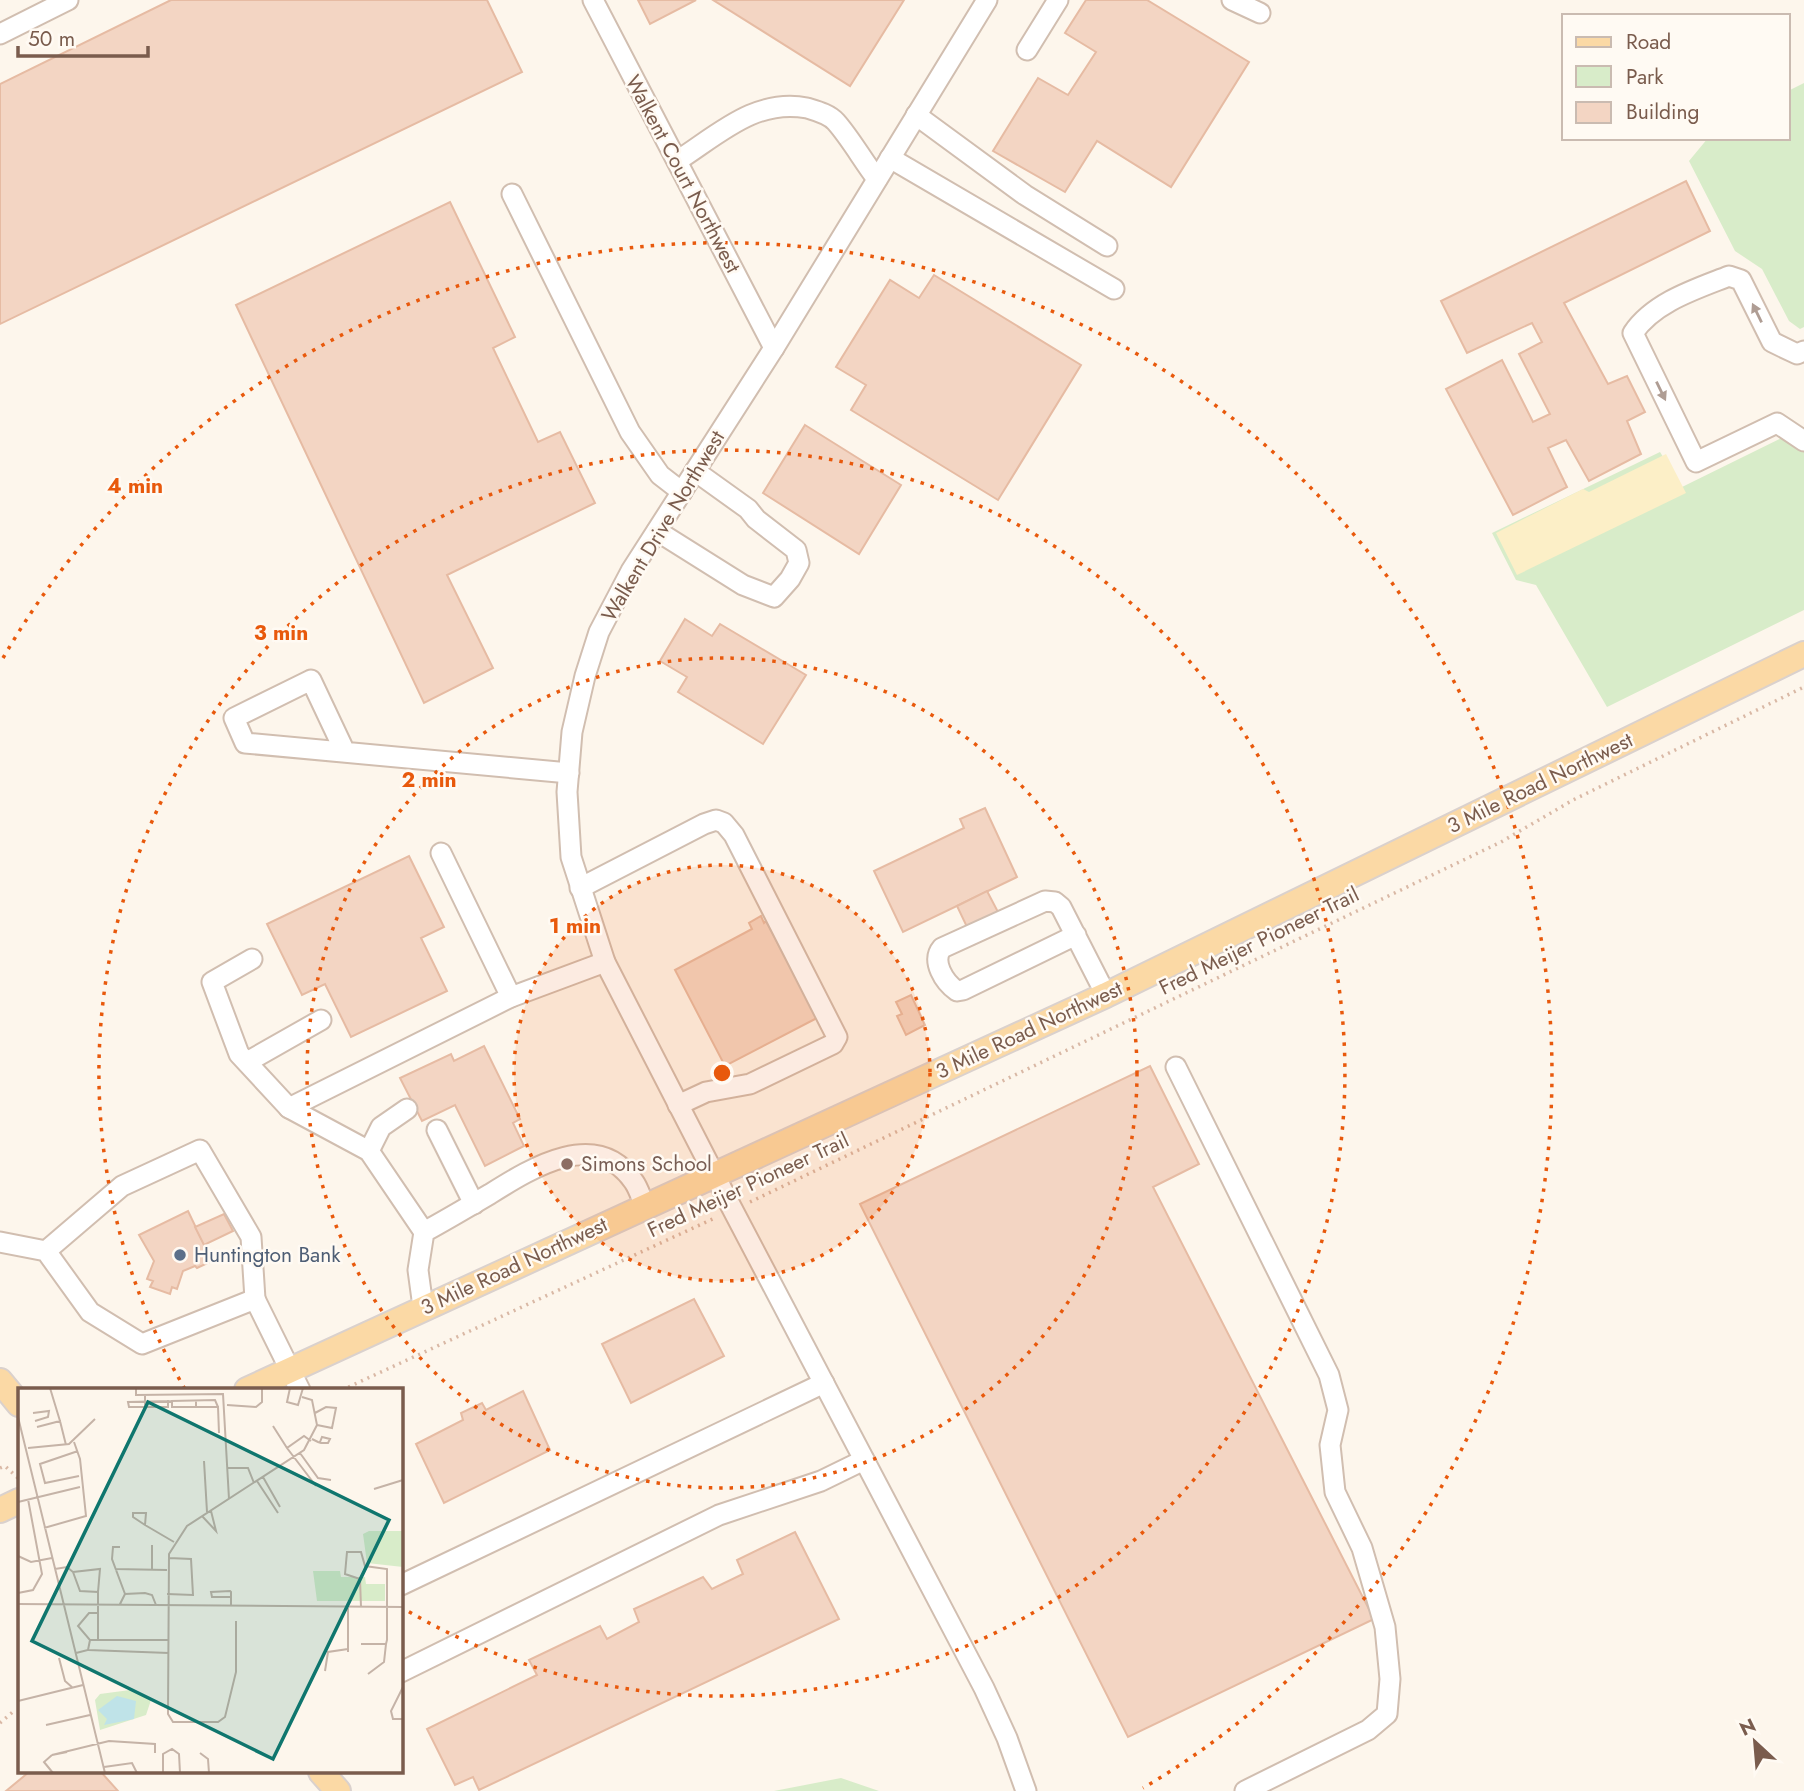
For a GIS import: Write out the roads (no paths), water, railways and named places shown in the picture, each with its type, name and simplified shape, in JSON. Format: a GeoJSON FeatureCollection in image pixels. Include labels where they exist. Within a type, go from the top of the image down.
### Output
{"type":"FeatureCollection","features":[{"type":"Feature","properties":{"kind":"main road","name":"3 Mile Road Northwest"},"geometry":{"type":"LineString","coordinates":[[257,1388],[295,1380],[423,1307],[1106,995],[1804,654]]}},
{"type":"Feature","properties":{"kind":"main road"},"geometry":{"type":"LineString","coordinates":[[0,1381],[18,1403]]}},
{"type":"Feature","properties":{"kind":"main road"},"geometry":{"type":"LineString","coordinates":[[0,1510],[18,1501]]}},
{"type":"Feature","properties":{"kind":"main road"},"geometry":{"type":"LineString","coordinates":[[323,1774],[338,1791]]}},
{"type":"Feature","properties":{"kind":"street"},"geometry":{"type":"LineString","coordinates":[[0,34],[68,0]]}},
{"type":"Feature","properties":{"kind":"street","name":"Walkent Court Northwest"},"geometry":{"type":"LineString","coordinates":[[593,0],[774,348]]}},
{"type":"Feature","properties":{"kind":"street","name":"Walkent Drive Northwest"},"geometry":{"type":"LineString","coordinates":[[987,0],[774,348],[631,571],[599,632],[585,676],[572,732],[567,792],[570,857],[606,962],[678,1105],[984,1688],[1007,1738],[1026,1791]]}},
{"type":"Feature","properties":{"kind":"street"},"geometry":{"type":"LineString","coordinates":[[1027,50],[1058,0]]}},
{"type":"Feature","properties":{"kind":"street"},"geometry":{"type":"LineString","coordinates":[[1231,0],[1259,13]]}},
{"type":"Feature","properties":{"kind":"street"},"geometry":{"type":"LineString","coordinates":[[677,161],[747,116],[766,108],[795,106],[818,111],[835,120],[877,179]]}},
{"type":"Feature","properties":{"kind":"street"},"geometry":{"type":"LineString","coordinates":[[916,115],[1025,195],[1107,246]]}},
{"type":"Feature","properties":{"kind":"street"},"geometry":{"type":"LineString","coordinates":[[890,158],[1114,289]]}},
{"type":"Feature","properties":{"kind":"street"},"geometry":{"type":"LineString","coordinates":[[512,194],[630,432],[660,475],[682,492]]}},
{"type":"Feature","properties":{"kind":"street"},"geometry":{"type":"LineString","coordinates":[[1804,351],[1797,354],[1772,342],[1741,280],[1729,276],[1686,292],[1642,320],[1633,333],[1696,462],[1777,423],[1804,440]]}},
{"type":"Feature","properties":{"kind":"street"},"geometry":{"type":"LineString","coordinates":[[657,531],[743,584],[774,597],[790,579],[799,563],[796,550],[756,519],[748,509],[695,471]]}},
{"type":"Feature","properties":{"kind":"street"},"geometry":{"type":"LineString","coordinates":[[345,752],[312,680],[234,718],[245,743],[569,773]]}},
{"type":"Feature","properties":{"kind":"street"},"geometry":{"type":"LineString","coordinates":[[580,888],[704,824],[716,820],[724,823],[734,835],[837,1037],[833,1044],[750,1084],[706,1092],[678,1105]]}},
{"type":"Feature","properties":{"kind":"street"},"geometry":{"type":"LineString","coordinates":[[440,853],[511,997]]}},
{"type":"Feature","properties":{"kind":"street"},"geometry":{"type":"LineString","coordinates":[[1076,935],[963,990],[951,988],[936,962],[942,948],[1045,901],[1055,902],[1076,935],[1106,995]]}},
{"type":"Feature","properties":{"kind":"street"},"geometry":{"type":"LineString","coordinates":[[252,959],[212,982],[239,1054],[289,1108],[369,1151],[424,1232],[418,1270],[423,1307]]}},
{"type":"Feature","properties":{"kind":"street"},"geometry":{"type":"LineString","coordinates":[[289,1108],[511,997],[606,962]]}},
{"type":"Feature","properties":{"kind":"street"},"geometry":{"type":"LineString","coordinates":[[247,1062],[321,1020]]}},
{"type":"Feature","properties":{"kind":"street"},"geometry":{"type":"LineString","coordinates":[[1176,1067],[1329,1375],[1338,1410],[1330,1445],[1335,1492],[1362,1548],[1385,1627],[1390,1679],[1387,1714],[1368,1730],[1245,1791]]}},
{"type":"Feature","properties":{"kind":"street"},"geometry":{"type":"LineString","coordinates":[[369,1151],[381,1127],[407,1109]]}},
{"type":"Feature","properties":{"kind":"street"},"geometry":{"type":"LineString","coordinates":[[437,1130],[474,1204]]}},
{"type":"Feature","properties":{"kind":"street"},"geometry":{"type":"LineString","coordinates":[[46,1251],[122,1186],[200,1150],[251,1237],[256,1298],[295,1380]]}},
{"type":"Feature","properties":{"kind":"street"},"geometry":{"type":"LineString","coordinates":[[424,1232],[540,1165],[564,1156],[591,1154],[613,1163],[634,1182],[645,1206]]}},
{"type":"Feature","properties":{"kind":"street"},"geometry":{"type":"LineString","coordinates":[[0,1242],[46,1251],[90,1312],[142,1344],[256,1298]]}},
{"type":"Feature","properties":{"kind":"street"},"geometry":{"type":"LineString","coordinates":[[402,1585],[824,1383]]}},
{"type":"Feature","properties":{"kind":"street"},"geometry":{"type":"LineString","coordinates":[[402,1672],[719,1515],[821,1481],[864,1460]]}},
{"type":"Feature","properties":{"kind":"place","name":"Simons School"},"geometry":{"type":"Point","coordinates":[567,1164]}},
{"type":"Feature","properties":{"kind":"place","name":"Huntington Bank"},"geometry":{"type":"Point","coordinates":[180,1255]}}]}
